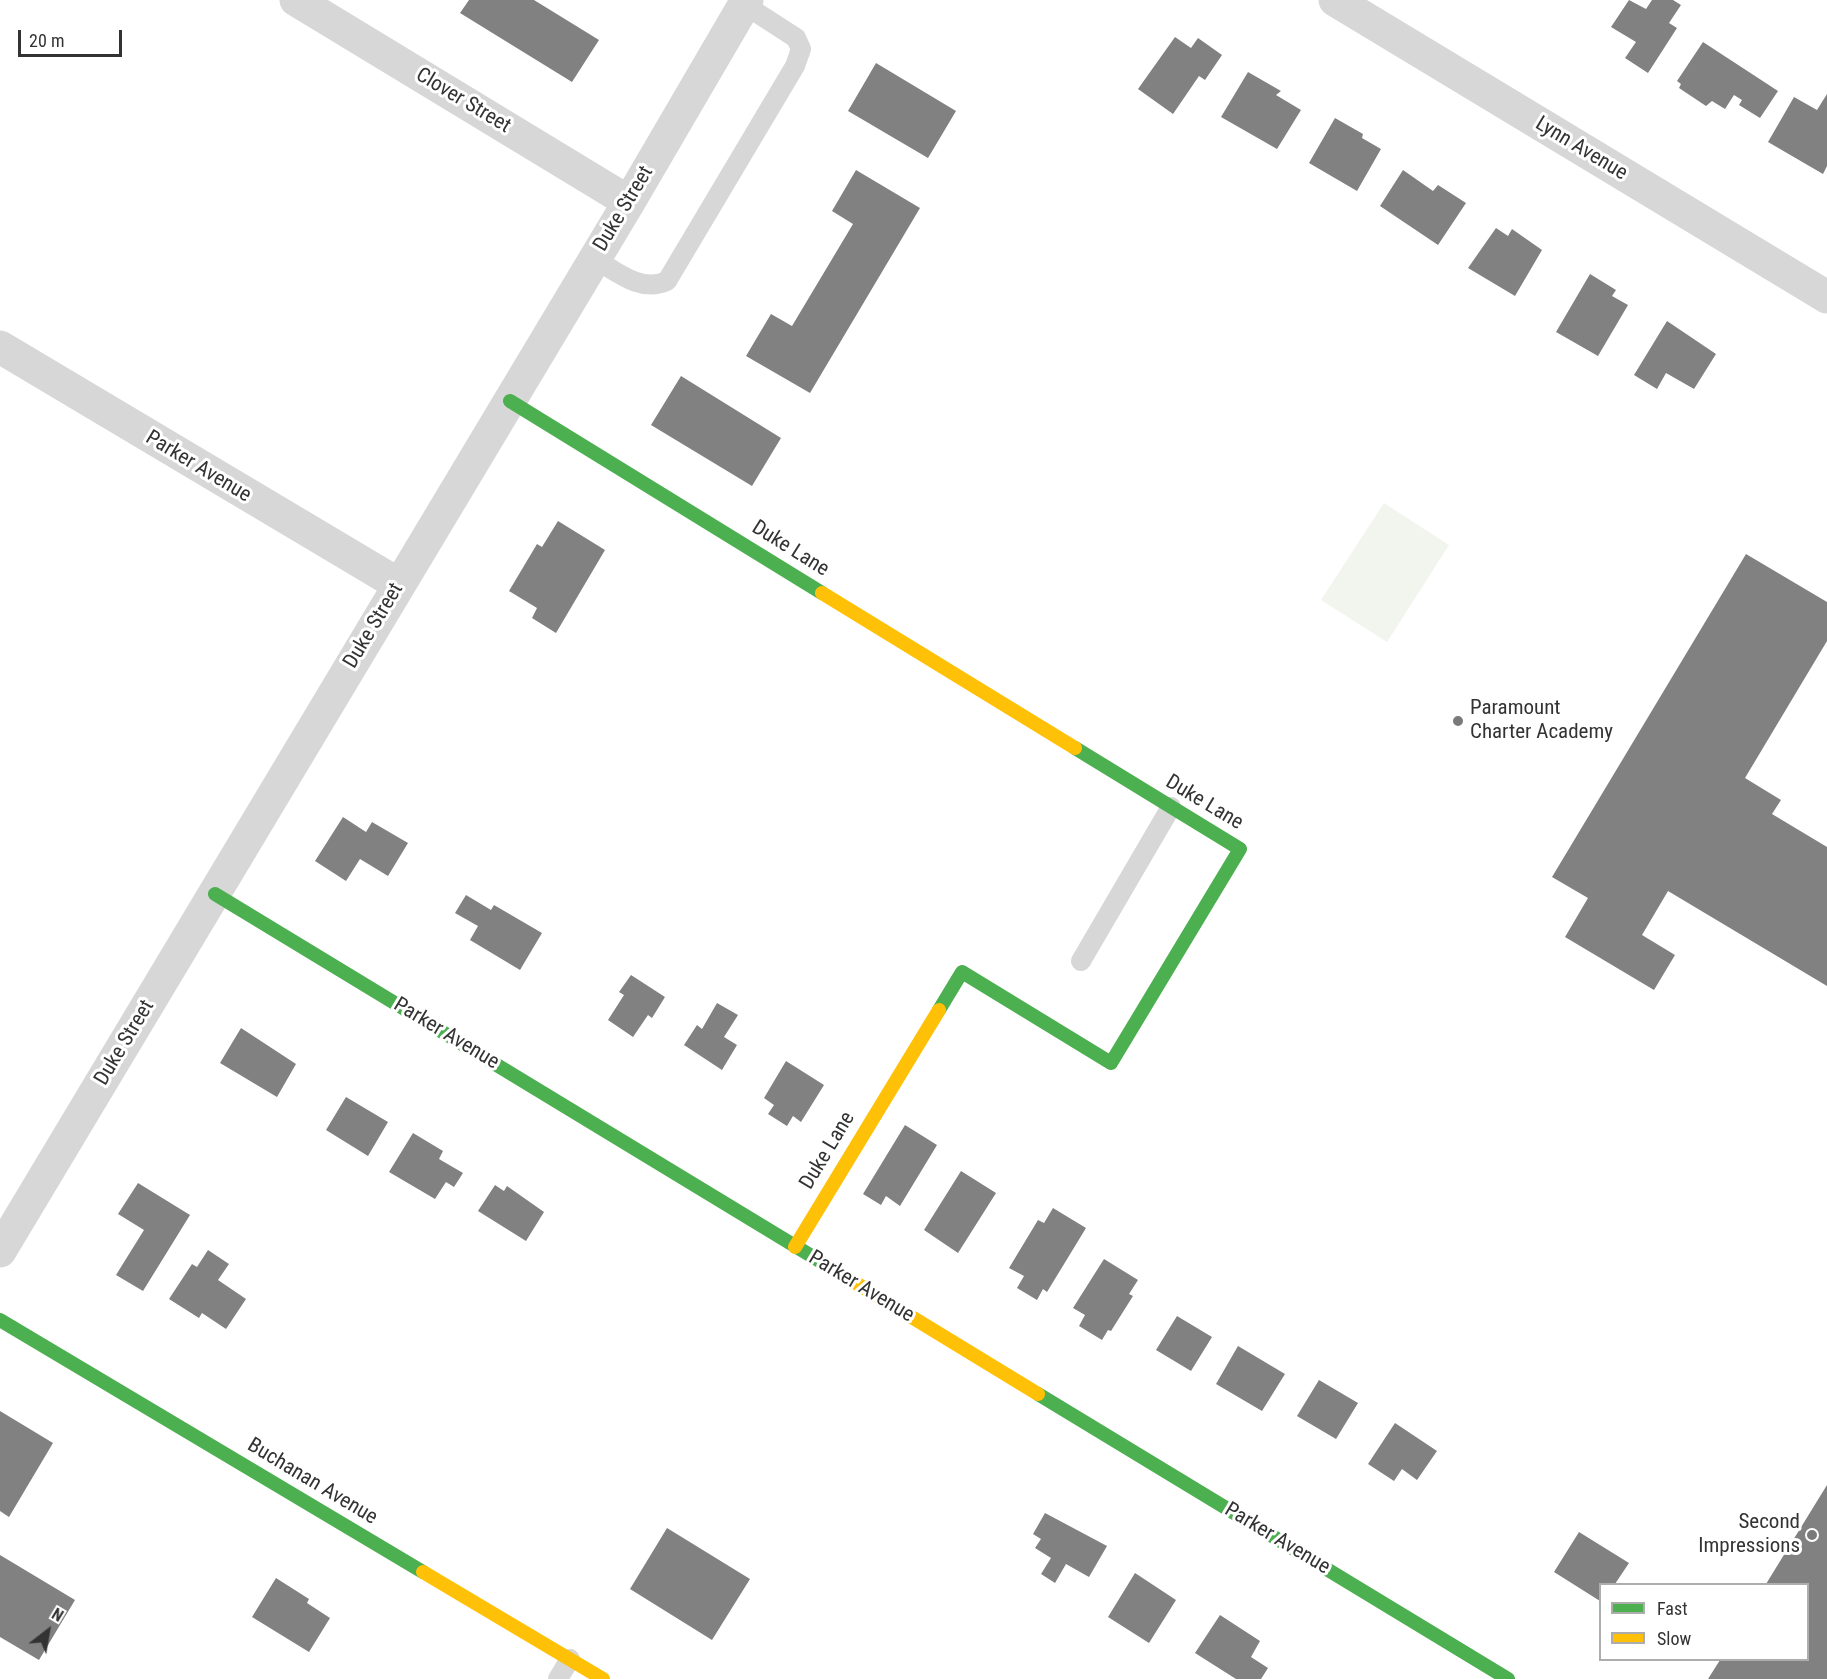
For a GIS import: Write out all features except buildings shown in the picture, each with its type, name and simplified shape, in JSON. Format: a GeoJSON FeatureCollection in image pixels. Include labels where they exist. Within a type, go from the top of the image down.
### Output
{"type":"FeatureCollection","features":[{"type":"Feature","properties":{"kind":"street","name":"Clover Street"},"geometry":{"type":"LineString","coordinates":[[296,0],[629,202]]}},
{"type":"Feature","properties":{"kind":"street","name":"Lynn Avenue"},"geometry":{"type":"LineString","coordinates":[[1335,0],[1827,297]]}},
{"type":"Feature","properties":{"kind":"street","name":"Duke Street"},"geometry":{"type":"LineString","coordinates":[[0,1251],[746,3]]}},
{"type":"Feature","properties":{"kind":"street","name":"Parker Avenue"},"geometry":{"type":"LineString","coordinates":[[0,347],[398,584]]}},
{"type":"Feature","properties":{"kind":"street","name":"Duke Lane"},"geometry":{"type":"LineString","coordinates":[[510,401],[1240,849],[1111,1063],[962,972],[795,1246]]}},
{"type":"Feature","properties":{"kind":"street","name":"Parker Avenue"},"geometry":{"type":"LineString","coordinates":[[215,894],[1508,1679]]}},
{"type":"Feature","properties":{"kind":"street","name":"Buchanan Avenue"},"geometry":{"type":"LineString","coordinates":[[0,1320],[603,1679]]}},
{"type":"Feature","properties":{"kind":"lane"},"geometry":{"type":"LineString","coordinates":[[595,259],[638,284],[655,287],[667,281],[795,66],[801,49],[796,38],[746,3]]}},
{"type":"Feature","properties":{"kind":"lane"},"geometry":{"type":"LineString","coordinates":[[1081,961],[1171,807]]}},
{"type":"Feature","properties":{"kind":"lane"},"geometry":{"type":"LineString","coordinates":[[558,1679],[570,1659]]}},
{"type":"Feature","properties":{"kind":"shaded area"},"geometry":{"type":"Polygon","coordinates":[[[1384,503],[1449,545],[1387,642],[1321,600],[1384,503]]]}},
{"type":"Feature","properties":{"kind":"traffic: fast"},"geometry":{"type":"LineString","coordinates":[[510,401],[822,593]]}},
{"type":"Feature","properties":{"kind":"traffic: fast"},"geometry":{"type":"LineString","coordinates":[[939,1010],[962,972],[1111,1063],[1240,849],[1075,748]]}},
{"type":"Feature","properties":{"kind":"traffic: fast"},"geometry":{"type":"LineString","coordinates":[[215,894],[828,1266]]}},
{"type":"Feature","properties":{"kind":"traffic: fast"},"geometry":{"type":"LineString","coordinates":[[0,1320],[423,1572]]}},
{"type":"Feature","properties":{"kind":"traffic: fast"},"geometry":{"type":"LineString","coordinates":[[1038,1394],[1508,1679]]}},
{"type":"Feature","properties":{"kind":"traffic: slow"},"geometry":{"type":"LineString","coordinates":[[822,593],[1075,748]]}},
{"type":"Feature","properties":{"kind":"traffic: slow"},"geometry":{"type":"LineString","coordinates":[[795,1247],[939,1010]]}},
{"type":"Feature","properties":{"kind":"traffic: slow"},"geometry":{"type":"LineString","coordinates":[[828,1266],[1038,1394]]}},
{"type":"Feature","properties":{"kind":"traffic: slow"},"geometry":{"type":"LineString","coordinates":[[423,1572],[603,1679]]}},
{"type":"Feature","properties":{"kind":"place","name":"Paramount Charter Academy"},"geometry":{"type":"Point","coordinates":[1458,721]}},
{"type":"Feature","properties":{"kind":"place","name":"Second Impressions"},"geometry":{"type":"Point","coordinates":[1812,1535]}}]}
